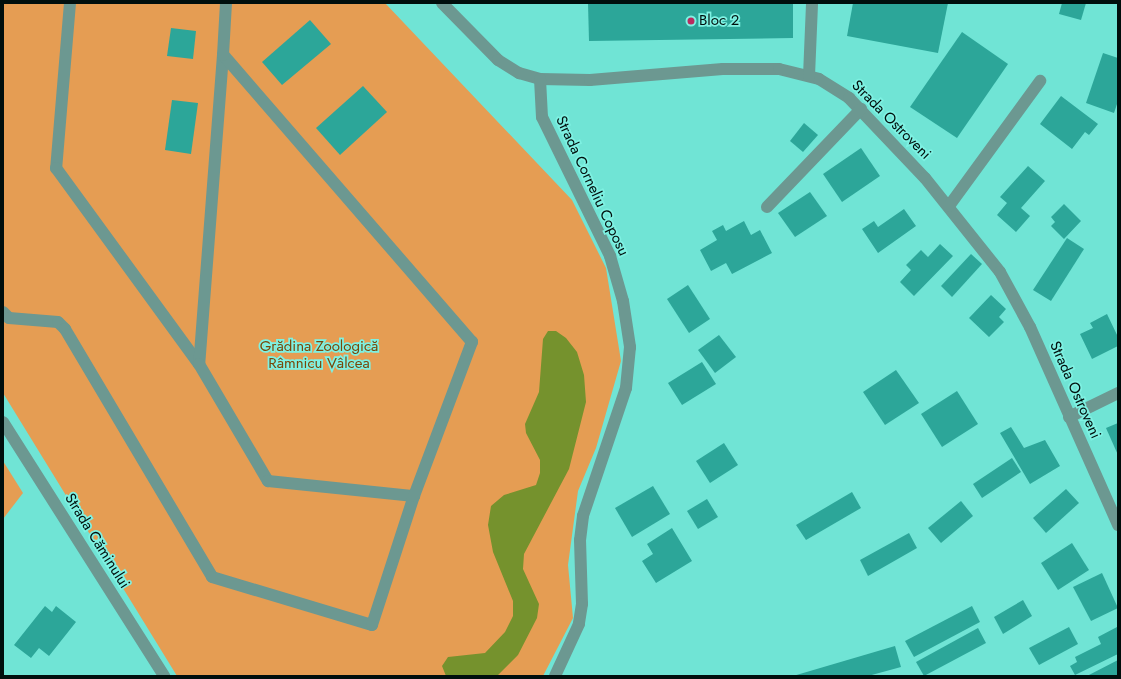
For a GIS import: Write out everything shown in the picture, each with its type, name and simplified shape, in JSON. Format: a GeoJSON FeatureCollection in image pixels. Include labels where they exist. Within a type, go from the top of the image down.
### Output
{"type":"FeatureCollection","features":[{"type":"Feature","properties":{"kind":"street"},"geometry":{"type":"LineString","coordinates":[[70,3],[56,168],[199,364],[268,481],[414,496]]}},
{"type":"Feature","properties":{"kind":"street"},"geometry":{"type":"LineString","coordinates":[[199,364],[226,3]]}},
{"type":"Feature","properties":{"kind":"street","name":"Strada Ostroveni"},"geometry":{"type":"LineString","coordinates":[[442,3],[498,60],[519,73],[540,79],[590,80],[752,68],[809,76],[839,90],[861,109],[949,206],[1000,272],[1017,301],[1118,525]]}},
{"type":"Feature","properties":{"kind":"street"},"geometry":{"type":"LineString","coordinates":[[809,76],[812,3]]}},
{"type":"Feature","properties":{"kind":"street"},"geometry":{"type":"LineString","coordinates":[[3,312],[9,318],[58,322],[65,329],[212,577],[372,625],[414,496],[472,342],[223,55]]}},
{"type":"Feature","properties":{"kind":"street","name":"Strada Corneliu Coposu"},"geometry":{"type":"LineString","coordinates":[[540,79],[542,117],[610,256],[623,301],[630,347],[626,388],[584,516],[580,540],[582,604],[579,624],[555,676]]}},
{"type":"Feature","properties":{"kind":"street"},"geometry":{"type":"LineString","coordinates":[[949,206],[1040,81]]}},
{"type":"Feature","properties":{"kind":"street"},"geometry":{"type":"LineString","coordinates":[[767,206],[861,109]]}},
{"type":"Feature","properties":{"kind":"street"},"geometry":{"type":"LineString","coordinates":[[1069,417],[1118,392]]}},
{"type":"Feature","properties":{"kind":"street","name":"Strada Căminului"},"geometry":{"type":"LineString","coordinates":[[3,422],[164,676]]}},
{"type":"Feature","properties":{"kind":"green space","name":"Grădina Zoologică Râmnicu Vâlcea"},"geometry":{"type":"Polygon","coordinates":[[[3,3],[385,3],[572,200],[606,268],[621,361],[596,448],[578,491],[568,565],[573,618],[543,676],[177,676],[3,393],[3,3]]]}},
{"type":"Feature","properties":{"kind":"green space"},"geometry":{"type":"Polygon","coordinates":[[[3,461],[23,493],[3,519],[3,461]]]}},
{"type":"Feature","properties":{"kind":"shaded area"},"geometry":{"type":"Polygon","coordinates":[[[548,331],[556,331],[566,338],[577,352],[584,375],[586,402],[569,469],[524,554],[523,569],[539,604],[537,618],[518,655],[498,675],[446,676],[442,666],[448,657],[485,653],[505,632],[513,616],[513,601],[493,552],[488,525],[491,506],[504,495],[536,485],[540,473],[540,460],[526,433],[525,424],[539,392],[543,339],[548,331]]]}},
{"type":"Feature","properties":{"kind":"building","name":"Bloc 2"},"geometry":{"type":"Polygon","coordinates":[[[588,3],[793,3],[793,38],[589,41],[588,3]]]}},
{"type":"Feature","properties":{"kind":"building"},"geometry":{"type":"Polygon","coordinates":[[[853,3],[948,3],[938,53],[847,36],[853,3]]]}},
{"type":"Feature","properties":{"kind":"building"},"geometry":{"type":"Polygon","coordinates":[[[1062,3],[1086,3],[1081,20],[1059,14],[1062,3]]]}},
{"type":"Feature","properties":{"kind":"building"},"geometry":{"type":"Polygon","coordinates":[[[310,20],[331,44],[282,85],[262,62],[310,20]]]}},
{"type":"Feature","properties":{"kind":"building"},"geometry":{"type":"Polygon","coordinates":[[[171,28],[196,31],[193,59],[167,56],[171,28]]]}},
{"type":"Feature","properties":{"kind":"building"},"geometry":{"type":"Polygon","coordinates":[[[962,32],[1008,64],[957,138],[910,107],[962,32]]]}},
{"type":"Feature","properties":{"kind":"building"},"geometry":{"type":"Polygon","coordinates":[[[1103,53],[1118,58],[1118,101],[1114,113],[1086,103],[1103,53]]]}},
{"type":"Feature","properties":{"kind":"building"},"geometry":{"type":"Polygon","coordinates":[[[363,86],[387,112],[340,155],[316,128],[363,86]]]}},
{"type":"Feature","properties":{"kind":"building"},"geometry":{"type":"Polygon","coordinates":[[[1061,96],[1098,124],[1089,135],[1085,132],[1072,149],[1040,124],[1061,96]]]}},
{"type":"Feature","properties":{"kind":"building"},"geometry":{"type":"Polygon","coordinates":[[[172,100],[198,103],[191,154],[165,150],[172,100]]]}},
{"type":"Feature","properties":{"kind":"building"},"geometry":{"type":"Polygon","coordinates":[[[804,123],[818,135],[803,152],[790,141],[804,123]]]}},
{"type":"Feature","properties":{"kind":"building"},"geometry":{"type":"Polygon","coordinates":[[[861,148],[880,176],[842,202],[823,174],[861,148]]]}},
{"type":"Feature","properties":{"kind":"building"},"geometry":{"type":"Polygon","coordinates":[[[1028,166],[1045,181],[1021,208],[1030,216],[1016,232],[997,215],[1007,203],[1000,197],[1028,166]]]}},
{"type":"Feature","properties":{"kind":"building"},"geometry":{"type":"Polygon","coordinates":[[[810,192],[827,216],[795,237],[778,213],[810,192]]]}},
{"type":"Feature","properties":{"kind":"building"},"geometry":{"type":"Polygon","coordinates":[[[1064,204],[1081,221],[1064,239],[1051,226],[1055,222],[1051,217],[1064,204]]]}},
{"type":"Feature","properties":{"kind":"building"},"geometry":{"type":"Polygon","coordinates":[[[904,209],[916,226],[878,253],[862,229],[874,221],[878,227],[904,209]]]}},
{"type":"Feature","properties":{"kind":"building"},"geometry":{"type":"Polygon","coordinates":[[[744,221],[751,235],[760,230],[772,253],[732,274],[726,263],[711,271],[700,250],[717,240],[712,231],[723,225],[726,231],[744,221]]]}},
{"type":"Feature","properties":{"kind":"building"},"geometry":{"type":"Polygon","coordinates":[[[1067,238],[1084,249],[1051,301],[1033,290],[1067,238]]]}},
{"type":"Feature","properties":{"kind":"building"},"geometry":{"type":"Polygon","coordinates":[[[940,244],[953,256],[914,296],[900,282],[911,270],[906,265],[921,250],[928,257],[940,244]]]}},
{"type":"Feature","properties":{"kind":"building"},"geometry":{"type":"Polygon","coordinates":[[[971,254],[982,264],[952,297],[941,286],[971,254]]]}},
{"type":"Feature","properties":{"kind":"building"},"geometry":{"type":"Polygon","coordinates":[[[688,285],[710,319],[689,333],[667,299],[688,285]]]}},
{"type":"Feature","properties":{"kind":"building"},"geometry":{"type":"Polygon","coordinates":[[[991,295],[1006,309],[999,317],[1004,322],[989,337],[969,318],[991,295]]]}},
{"type":"Feature","properties":{"kind":"building"},"geometry":{"type":"Polygon","coordinates":[[[1107,314],[1118,337],[1118,346],[1092,359],[1080,334],[1093,328],[1090,323],[1107,314]]]}},
{"type":"Feature","properties":{"kind":"building"},"geometry":{"type":"Polygon","coordinates":[[[719,335],[736,357],[715,373],[698,350],[719,335]]]}},
{"type":"Feature","properties":{"kind":"building"},"geometry":{"type":"Polygon","coordinates":[[[702,362],[716,384],[682,405],[668,383],[702,362]]]}},
{"type":"Feature","properties":{"kind":"building"},"geometry":{"type":"Polygon","coordinates":[[[896,370],[919,403],[885,425],[863,392],[896,370]]]}},
{"type":"Feature","properties":{"kind":"building"},"geometry":{"type":"Polygon","coordinates":[[[957,391],[978,424],[942,447],[921,414],[957,391]]]}},
{"type":"Feature","properties":{"kind":"building"},"geometry":{"type":"Polygon","coordinates":[[[1118,423],[1118,455],[1106,428],[1118,423]]]}},
{"type":"Feature","properties":{"kind":"building"},"geometry":{"type":"Polygon","coordinates":[[[1011,427],[1024,448],[1045,440],[1060,466],[1030,484],[1000,433],[1011,427]]]}},
{"type":"Feature","properties":{"kind":"building"},"geometry":{"type":"Polygon","coordinates":[[[724,443],[738,465],[710,483],[696,461],[724,443]]]}},
{"type":"Feature","properties":{"kind":"building"},"geometry":{"type":"Polygon","coordinates":[[[1012,458],[1021,472],[982,498],[973,484],[1012,458]]]}},
{"type":"Feature","properties":{"kind":"building"},"geometry":{"type":"Polygon","coordinates":[[[653,486],[670,514],[632,537],[615,508],[653,486]]]}},
{"type":"Feature","properties":{"kind":"building"},"geometry":{"type":"Polygon","coordinates":[[[1066,489],[1079,503],[1046,533],[1033,518],[1066,489]]]}},
{"type":"Feature","properties":{"kind":"building"},"geometry":{"type":"Polygon","coordinates":[[[852,492],[861,508],[806,540],[796,525],[852,492]]]}},
{"type":"Feature","properties":{"kind":"building"},"geometry":{"type":"Polygon","coordinates":[[[707,499],[718,517],[698,529],[687,511],[707,499]]]}},
{"type":"Feature","properties":{"kind":"building"},"geometry":{"type":"Polygon","coordinates":[[[961,501],[973,516],[941,543],[928,528],[961,501]]]}},
{"type":"Feature","properties":{"kind":"building"},"geometry":{"type":"Polygon","coordinates":[[[672,528],[692,561],[656,583],[642,561],[653,554],[647,544],[672,528]]]}},
{"type":"Feature","properties":{"kind":"building"},"geometry":{"type":"Polygon","coordinates":[[[909,533],[917,548],[868,576],[860,560],[909,533]]]}},
{"type":"Feature","properties":{"kind":"building"},"geometry":{"type":"Polygon","coordinates":[[[1072,543],[1089,570],[1058,590],[1041,563],[1072,543]]]}},
{"type":"Feature","properties":{"kind":"building"},"geometry":{"type":"Polygon","coordinates":[[[1102,573],[1118,608],[1091,621],[1073,587],[1102,573]]]}},
{"type":"Feature","properties":{"kind":"building"},"geometry":{"type":"Polygon","coordinates":[[[1023,600],[1032,616],[1003,634],[994,617],[1023,600]]]}},
{"type":"Feature","properties":{"kind":"building"},"geometry":{"type":"Polygon","coordinates":[[[45,606],[52,612],[56,606],[76,622],[49,656],[39,648],[31,658],[14,645],[45,606]]]}},
{"type":"Feature","properties":{"kind":"building"},"geometry":{"type":"Polygon","coordinates":[[[972,606],[980,622],[914,657],[905,641],[972,606]]]}},
{"type":"Feature","properties":{"kind":"building"},"geometry":{"type":"Polygon","coordinates":[[[1069,627],[1078,644],[1039,665],[1029,648],[1069,627]]]}},
{"type":"Feature","properties":{"kind":"building"},"geometry":{"type":"Polygon","coordinates":[[[1117,627],[1118,654],[1075,675],[1070,666],[1077,662],[1075,657],[1101,644],[1098,637],[1117,627]]]}},
{"type":"Feature","properties":{"kind":"building"},"geometry":{"type":"Polygon","coordinates":[[[978,628],[986,643],[924,676],[916,662],[978,628]]]}},
{"type":"Feature","properties":{"kind":"building"},"geometry":{"type":"Polygon","coordinates":[[[895,646],[901,667],[868,676],[793,676],[895,646]]]}},
{"type":"Feature","properties":{"kind":"building"},"geometry":{"type":"Polygon","coordinates":[[[1118,660],[1118,676],[1087,676],[1118,660]]]}},
{"type":"Feature","properties":{"kind":"place","name":"Bloc 2"},"geometry":{"type":"Point","coordinates":[691,21]}}]}
